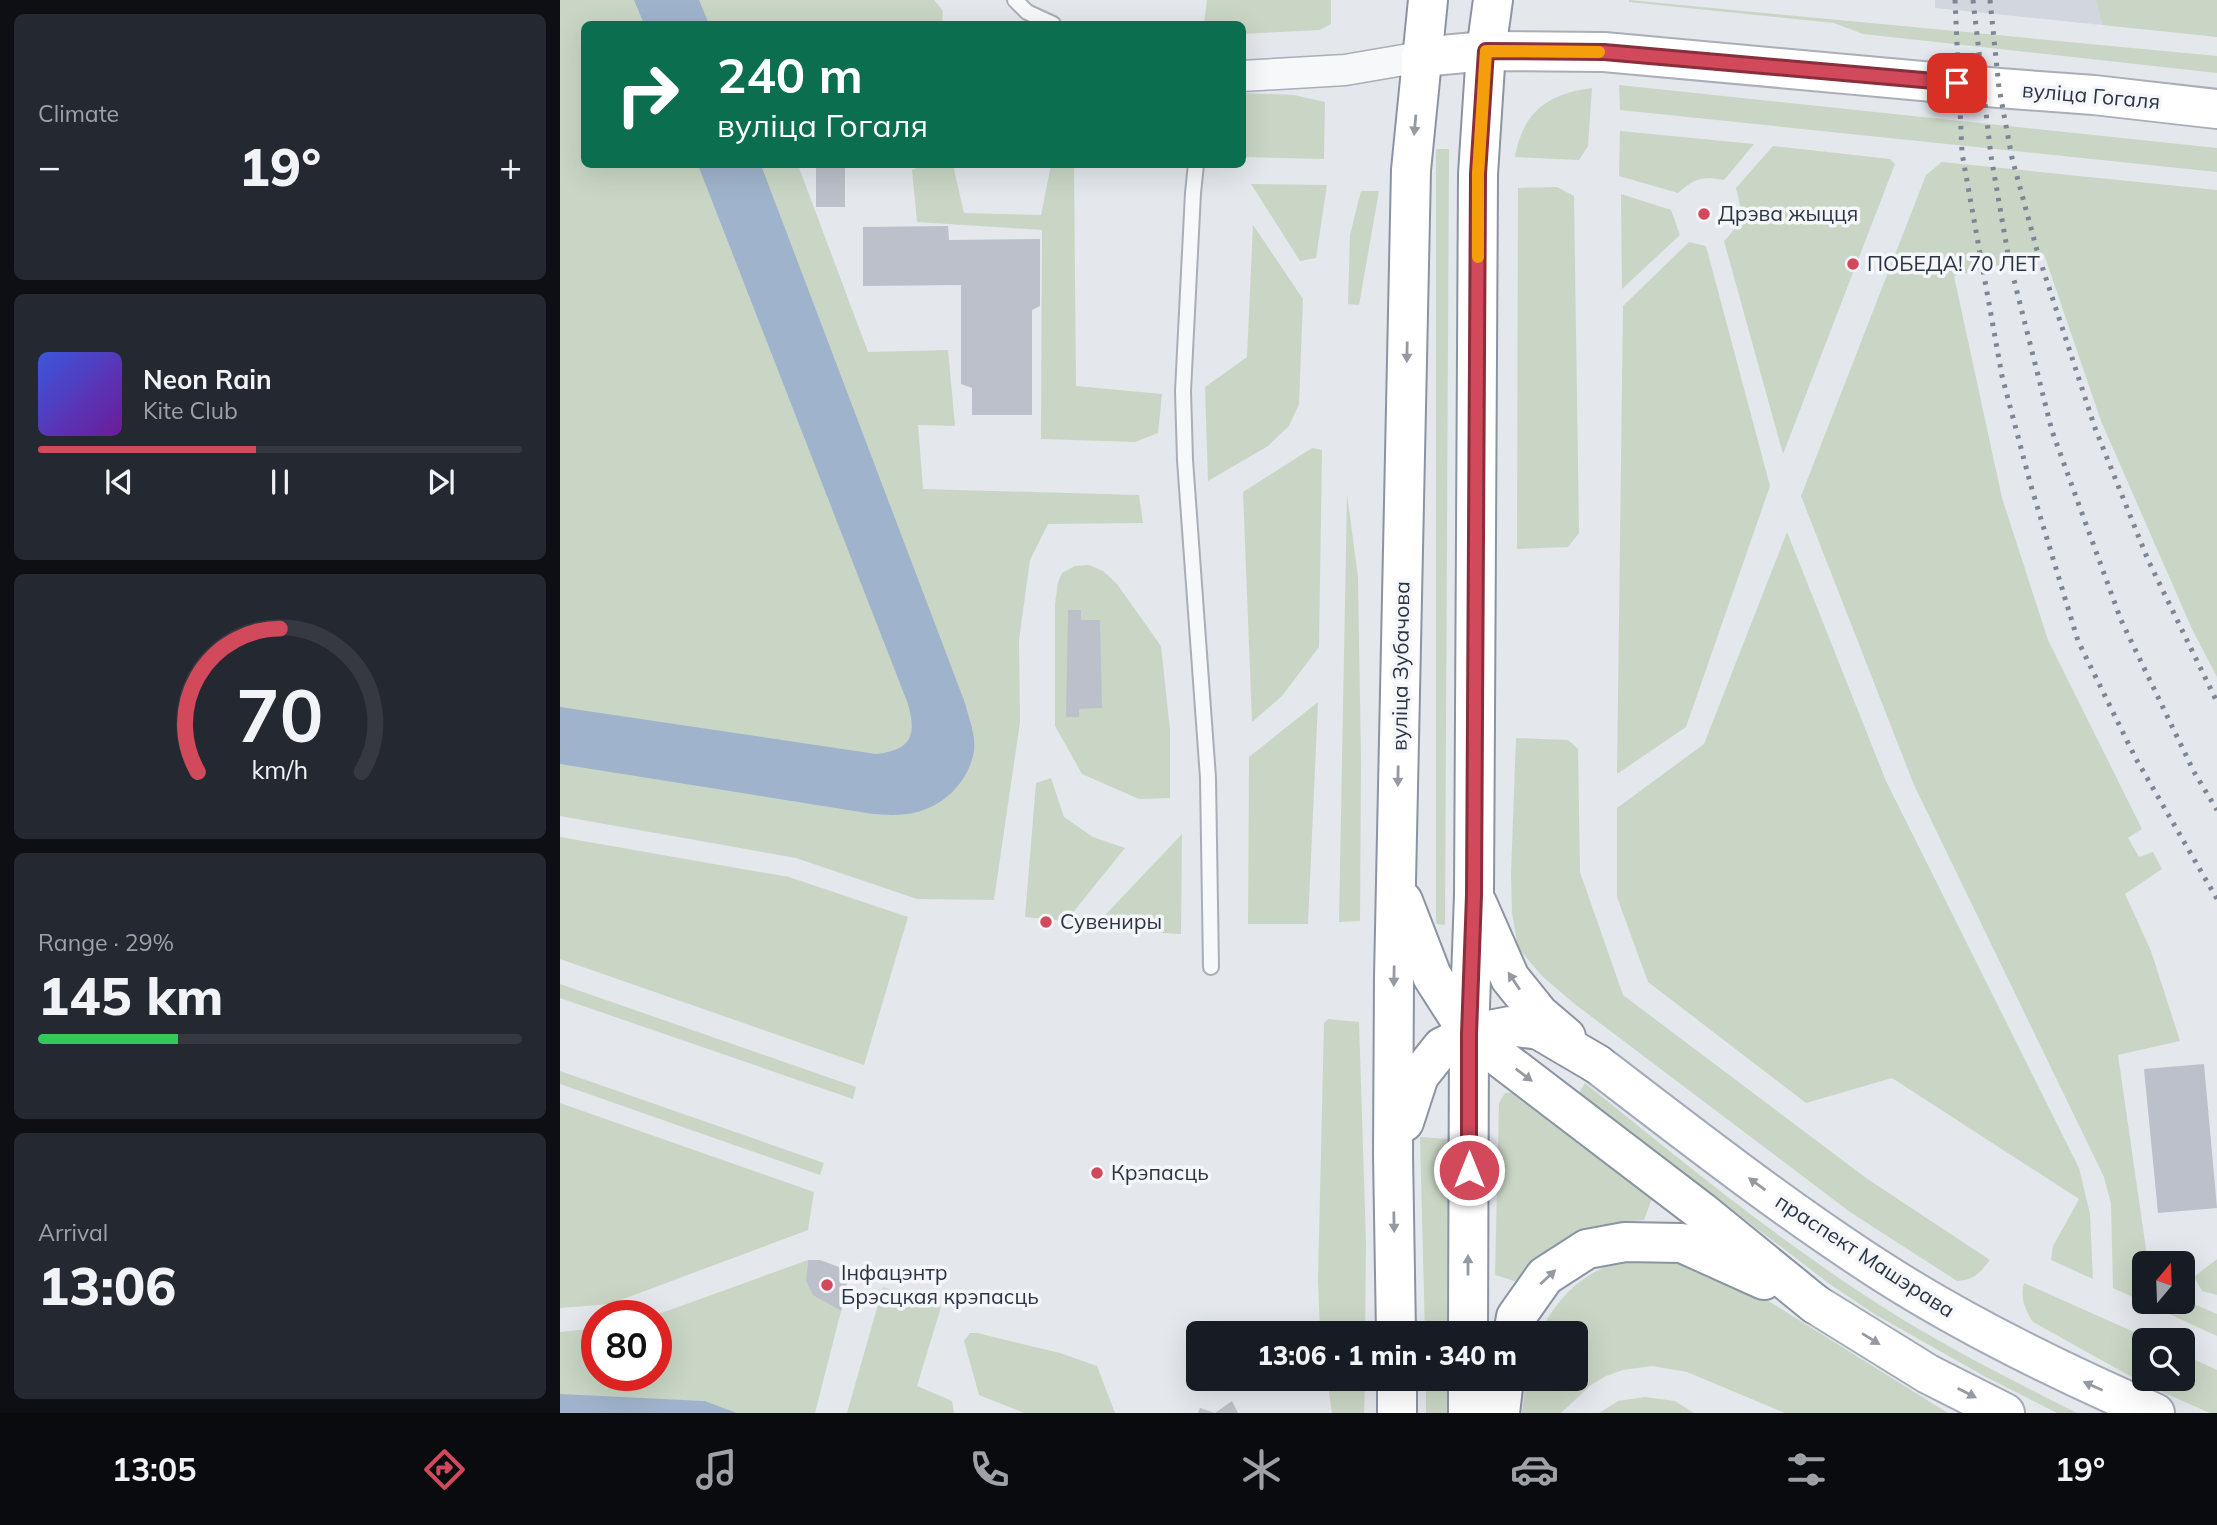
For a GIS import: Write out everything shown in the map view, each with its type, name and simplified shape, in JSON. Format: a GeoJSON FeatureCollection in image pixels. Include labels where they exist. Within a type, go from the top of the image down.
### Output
{"type":"FeatureCollection","features":[{"type":"Feature","properties":{"kind":"main road","name":"вуліца Зубачова"},"geometry":{"type":"LineString","coordinates":[[1396,1321],[1393,1154],[1396,883],[1411,170],[1428,0]]}},
{"type":"Feature","properties":{"kind":"main road"},"geometry":{"type":"LineString","coordinates":[[1468,1321],[1469,1034],[1474,895],[1478,174],[1486,51],[1493,0]]}},
{"type":"Feature","properties":{"kind":"main road","name":"вуліца Гогаля"},"geometry":{"type":"LineString","coordinates":[[1421,57],[1486,51],[1604,52],[2217,108]]}},
{"type":"Feature","properties":{"kind":"main road"},"geometry":{"type":"LineString","coordinates":[[1396,883],[1432,976],[1469,1034],[1702,1212],[1815,1304]]}},
{"type":"Feature","properties":{"kind":"main road"},"geometry":{"type":"LineString","coordinates":[[1474,895],[1510,978],[1539,1014],[1597,1064]]}},
{"type":"Feature","properties":{"kind":"main road"},"geometry":{"type":"LineString","coordinates":[[1393,1154],[1419,1076],[1442,1047],[1469,1034],[1510,1026],[1539,1030],[1597,1064]]}},
{"type":"Feature","properties":{"kind":"main road","name":"праспект Машэрава"},"geometry":{"type":"LineString","coordinates":[[1597,1064],[1757,1185],[1881,1271],[1978,1329],[2088,1384],[2155,1413]]}},
{"type":"Feature","properties":{"kind":"main road"},"geometry":{"type":"LineString","coordinates":[[1515,1321],[1545,1276],[1587,1249],[1625,1242],[1682,1243],[1815,1304],[1928,1374],[2005,1413]]}},
{"type":"Feature","properties":{"kind":"main road"},"geometry":{"type":"LineString","coordinates":[[1397,1391],[1397,1413]]}},
{"type":"Feature","properties":{"kind":"main road"},"geometry":{"type":"LineString","coordinates":[[1468,1391],[1468,1413]]}},
{"type":"Feature","properties":{"kind":"main road"},"geometry":{"type":"LineString","coordinates":[[1500,1413],[1503,1391]]}},
{"type":"Feature","properties":{"kind":"street"},"geometry":{"type":"LineString","coordinates":[[1246,76],[1345,70],[1421,57]]}},
{"type":"Feature","properties":{"kind":"lane"},"geometry":{"type":"LineString","coordinates":[[1015,0],[1027,12],[1046,21]]}},
{"type":"Feature","properties":{"kind":"lane"},"geometry":{"type":"LineString","coordinates":[[1196,168],[1184,405],[1188,524],[1208,778],[1211,967]]}},
{"type":"Feature","properties":{"kind":"shaded area"},"geometry":{"type":"Polygon","coordinates":[[[1935,0],[2096,0],[2102,25],[1935,8],[1935,0]]]}},
{"type":"Feature","properties":{"kind":"green space"},"geometry":{"type":"Polygon","coordinates":[[[560,0],[934,0],[943,11],[942,21],[581,21],[581,168],[799,168],[868,352],[948,350],[955,426],[918,425],[923,489],[1139,495],[1143,523],[1048,524],[1030,560],[1019,640],[1020,722],[994,900],[917,899],[796,858],[560,816],[560,0]]]}},
{"type":"Feature","properties":{"kind":"green space"},"geometry":{"type":"Polygon","coordinates":[[[1207,0],[1331,0],[1331,24],[1320,30],[1246,34],[1246,21],[1204,21],[1207,0]]]}},
{"type":"Feature","properties":{"kind":"green space"},"geometry":{"type":"Polygon","coordinates":[[[1629,0],[2217,56],[2217,73],[1863,34],[1834,23],[1629,0]]]}},
{"type":"Feature","properties":{"kind":"green space"},"geometry":{"type":"Polygon","coordinates":[[[2096,0],[2217,0],[2217,37],[2102,25],[2096,0]]]}},
{"type":"Feature","properties":{"kind":"green space"},"geometry":{"type":"Polygon","coordinates":[[[1619,85],[2217,148],[2217,172],[1620,110],[1619,85]]]}},
{"type":"Feature","properties":{"kind":"green space"},"geometry":{"type":"Polygon","coordinates":[[[1592,88],[1588,146],[1579,160],[1515,157],[1524,128],[1540,108],[1562,95],[1592,88]]]}},
{"type":"Feature","properties":{"kind":"green space"},"geometry":{"type":"Polygon","coordinates":[[[1246,93],[1294,95],[1325,102],[1324,159],[1246,157],[1246,93]]]}},
{"type":"Feature","properties":{"kind":"green space"},"geometry":{"type":"Polygon","coordinates":[[[1620,131],[1754,144],[1724,180],[1699,179],[1678,193],[1619,176],[1620,131]]]}},
{"type":"Feature","properties":{"kind":"green space"},"geometry":{"type":"Polygon","coordinates":[[[1773,146],[1890,159],[1895,164],[1783,454],[1724,241],[1740,217],[1736,188],[1773,146]]]}},
{"type":"Feature","properties":{"kind":"green space"},"geometry":{"type":"Polygon","coordinates":[[[1436,149],[1449,149],[1445,925],[1436,924],[1436,149]]]}},
{"type":"Feature","properties":{"kind":"green space"},"geometry":{"type":"Polygon","coordinates":[[[1942,162],[2217,190],[2217,677],[2192,629],[2101,421],[2044,254],[1954,276],[2002,498],[2048,640],[2142,829],[2128,838],[2139,857],[2153,852],[2162,869],[2125,894],[2151,951],[2180,1041],[2118,1055],[2146,1251],[2132,1251],[2132,1297],[2113,1288],[2111,1204],[2104,1177],[1914,785],[1801,496],[1926,175],[1942,162]]]}},
{"type":"Feature","properties":{"kind":"green space"},"geometry":{"type":"Polygon","coordinates":[[[954,168],[964,213],[1041,215],[1050,168],[1074,168],[1076,386],[1162,394],[1158,433],[1135,442],[1041,439],[1042,230],[917,222],[912,170],[954,168]]]}},
{"type":"Feature","properties":{"kind":"green space"},"geometry":{"type":"Polygon","coordinates":[[[1251,184],[1327,185],[1316,258],[1300,261],[1251,184]]]}},
{"type":"Feature","properties":{"kind":"green space"},"geometry":{"type":"Polygon","coordinates":[[[1557,187],[1574,196],[1579,533],[1568,547],[1517,549],[1518,188],[1557,187]]]}},
{"type":"Feature","properties":{"kind":"green space"},"geometry":{"type":"Polygon","coordinates":[[[1361,191],[1379,191],[1359,305],[1348,304],[1350,235],[1361,191]]]}},
{"type":"Feature","properties":{"kind":"green space"},"geometry":{"type":"Polygon","coordinates":[[[1621,194],[1671,210],[1680,235],[1622,289],[1621,194]]]}},
{"type":"Feature","properties":{"kind":"green space"},"geometry":{"type":"Polygon","coordinates":[[[1253,225],[1303,299],[1299,404],[1289,426],[1268,446],[1208,481],[1205,387],[1247,357],[1253,225]]]}},
{"type":"Feature","properties":{"kind":"green space"},"geometry":{"type":"Polygon","coordinates":[[[1689,242],[1706,246],[1770,486],[1686,727],[1617,774],[1623,306],[1689,242]]]}},
{"type":"Feature","properties":{"kind":"green space"},"geometry":{"type":"Polygon","coordinates":[[[1312,448],[1322,450],[1319,647],[1282,696],[1252,722],[1243,492],[1312,448]]]}},
{"type":"Feature","properties":{"kind":"green space"},"geometry":{"type":"Polygon","coordinates":[[[1347,494],[1358,577],[1360,921],[1339,922],[1347,494]]]}},
{"type":"Feature","properties":{"kind":"green space"},"geometry":{"type":"Polygon","coordinates":[[[1787,532],[1886,781],[2079,1168],[2090,1214],[2093,1279],[2051,1260],[2053,1246],[2079,1199],[1892,1078],[1806,1103],[1648,982],[1617,897],[1617,808],[1704,744],[1787,532]]]}},
{"type":"Feature","properties":{"kind":"green space"},"geometry":{"type":"Polygon","coordinates":[[[1089,565],[1103,571],[1117,584],[1161,646],[1170,730],[1170,798],[1139,799],[1082,774],[1055,726],[1055,604],[1058,582],[1062,573],[1075,566],[1089,565]]]}},
{"type":"Feature","properties":{"kind":"green space"},"geometry":{"type":"Polygon","coordinates":[[[1318,702],[1308,924],[1248,924],[1249,757],[1318,702]]]}},
{"type":"Feature","properties":{"kind":"green space"},"geometry":{"type":"Polygon","coordinates":[[[1516,738],[1568,740],[1578,749],[1580,872],[1623,995],[1866,1178],[1990,1260],[1980,1272],[1968,1279],[1957,1281],[1850,1212],[1576,1005],[1543,977],[1518,948],[1512,913],[1516,738]]]}},
{"type":"Feature","properties":{"kind":"green space"},"geometry":{"type":"Polygon","coordinates":[[[1051,778],[1064,817],[1093,837],[1125,848],[1066,921],[1025,917],[1036,783],[1051,778]]]}},
{"type":"Feature","properties":{"kind":"green space"},"geometry":{"type":"Polygon","coordinates":[[[1182,834],[1181,934],[1092,929],[1182,834]]]}},
{"type":"Feature","properties":{"kind":"green space"},"geometry":{"type":"Polygon","coordinates":[[[560,837],[789,877],[908,917],[864,1065],[560,959],[560,837]]]}},
{"type":"Feature","properties":{"kind":"green space"},"geometry":{"type":"Polygon","coordinates":[[[560,984],[856,1087],[853,1099],[560,998],[560,984]]]}},
{"type":"Feature","properties":{"kind":"green space"},"geometry":{"type":"Polygon","coordinates":[[[1328,1019],[1359,1022],[1366,1243],[1365,1321],[1320,1321],[1318,1280],[1324,1023],[1328,1019]]]}},
{"type":"Feature","properties":{"kind":"green space"},"geometry":{"type":"Polygon","coordinates":[[[560,1071],[824,1163],[820,1175],[560,1084],[560,1071]]]}},
{"type":"Feature","properties":{"kind":"green space"},"geometry":{"type":"Polygon","coordinates":[[[1585,1083],[1808,1257],[1932,1337],[2077,1413],[2057,1413],[1984,1376],[1876,1315],[1831,1285],[1579,1093],[1585,1083]]]}},
{"type":"Feature","properties":{"kind":"green space"},"geometry":{"type":"Polygon","coordinates":[[[1517,1092],[1652,1198],[1644,1220],[1619,1222],[1595,1231],[1521,1283],[1495,1275],[1499,1103],[1505,1093],[1517,1092]]]}},
{"type":"Feature","properties":{"kind":"green space"},"geometry":{"type":"Polygon","coordinates":[[[560,1103],[814,1192],[808,1230],[621,1300],[581,1300],[581,1306],[560,1308],[560,1103]]]}},
{"type":"Feature","properties":{"kind":"green space"},"geometry":{"type":"Polygon","coordinates":[[[1420,1137],[1448,1139],[1454,1321],[1425,1321],[1420,1137]]]}},
{"type":"Feature","properties":{"kind":"green space"},"geometry":{"type":"Polygon","coordinates":[[[1643,1254],[1712,1266],[1948,1413],[1785,1413],[1687,1372],[1652,1366],[1623,1370],[1606,1376],[1588,1388],[1588,1321],[1547,1321],[1558,1303],[1581,1281],[1625,1259],[1643,1254]]]}},
{"type":"Feature","properties":{"kind":"green space"},"geometry":{"type":"Polygon","coordinates":[[[2217,1259],[2217,1295],[2202,1291],[2195,1276],[2217,1259]]]}},
{"type":"Feature","properties":{"kind":"green space"},"geometry":{"type":"Polygon","coordinates":[[[808,1260],[808,1280],[813,1292],[841,1311],[815,1413],[737,1413],[705,1401],[580,1396],[560,1407],[560,1332],[581,1330],[581,1391],[672,1391],[672,1309],[808,1260]]]}},
{"type":"Feature","properties":{"kind":"green space"},"geometry":{"type":"Polygon","coordinates":[[[2024,1283],[2132,1331],[2132,1377],[2033,1322],[2024,1304],[2024,1283]]]}},
{"type":"Feature","properties":{"kind":"green space"},"geometry":{"type":"Polygon","coordinates":[[[883,1287],[941,1307],[917,1386],[952,1401],[954,1413],[847,1413],[883,1287]]]}},
{"type":"Feature","properties":{"kind":"green space"},"geometry":{"type":"Polygon","coordinates":[[[2195,1305],[2217,1314],[2217,1336],[2169,1314],[2195,1314],[2195,1305]]]}},
{"type":"Feature","properties":{"kind":"green space"},"geometry":{"type":"Polygon","coordinates":[[[970,1333],[1060,1353],[1097,1366],[1115,1413],[1024,1413],[979,1395],[964,1341],[970,1333]]]}},
{"type":"Feature","properties":{"kind":"green space"},"geometry":{"type":"Polygon","coordinates":[[[2195,1360],[2217,1370],[2217,1413],[2210,1413],[2160,1391],[2195,1391],[2195,1360]]]}},
{"type":"Feature","properties":{"kind":"green space"},"geometry":{"type":"Polygon","coordinates":[[[1329,1391],[1365,1391],[1364,1413],[1332,1413],[1329,1391]]]}},
{"type":"Feature","properties":{"kind":"green space"},"geometry":{"type":"Polygon","coordinates":[[[1426,1391],[1452,1391],[1451,1413],[1426,1413],[1426,1391]]]}},
{"type":"Feature","properties":{"kind":"green space"},"geometry":{"type":"Polygon","coordinates":[[[1525,1391],[1585,1391],[1561,1413],[1522,1413],[1525,1391]]]}},
{"type":"Feature","properties":{"kind":"green space"},"geometry":{"type":"Polygon","coordinates":[[[1645,1397],[1675,1401],[1694,1413],[1599,1413],[1618,1401],[1645,1397]]]}},
{"type":"Feature","properties":{"kind":"water"},"geometry":{"type":"Polygon","coordinates":[[[634,0],[699,0],[708,21],[643,21],[634,0]]]}},
{"type":"Feature","properties":{"kind":"water"},"geometry":{"type":"Polygon","coordinates":[[[699,168],[762,168],[965,703],[972,727],[974,751],[967,772],[946,798],[917,812],[889,815],[560,764],[560,707],[876,754],[897,749],[908,740],[912,725],[908,704],[699,168]]]}},
{"type":"Feature","properties":{"kind":"water"},"geometry":{"type":"Polygon","coordinates":[[[560,1394],[705,1401],[737,1413],[560,1413],[560,1394]]]}},
{"type":"Feature","properties":{"kind":"building"},"geometry":{"type":"Polygon","coordinates":[[[816,168],[845,168],[845,207],[816,207],[816,168]]]}},
{"type":"Feature","properties":{"kind":"building"},"geometry":{"type":"Polygon","coordinates":[[[948,226],[949,240],[1040,239],[1040,306],[1032,310],[1032,415],[972,415],[972,388],[961,384],[961,285],[863,286],[863,227],[948,226]]]}},
{"type":"Feature","properties":{"kind":"building"},"geometry":{"type":"Polygon","coordinates":[[[1068,610],[1081,610],[1081,620],[1100,620],[1102,708],[1079,709],[1079,717],[1066,717],[1068,610]]]}},
{"type":"Feature","properties":{"kind":"building"},"geometry":{"type":"Polygon","coordinates":[[[2204,1064],[2217,1208],[2158,1213],[2144,1069],[2204,1064]]]}},
{"type":"Feature","properties":{"kind":"building","name":"Інфацэнтр Брэсцкая крэпасць"},"geometry":{"type":"Polygon","coordinates":[[[808,1260],[820,1260],[839,1267],[846,1278],[847,1289],[841,1311],[813,1295],[806,1281],[808,1260]]]}},
{"type":"Feature","properties":{"kind":"building"},"geometry":{"type":"Polygon","coordinates":[[[1232,1401],[1238,1413],[1215,1413],[1232,1401]]]}},
{"type":"Feature","properties":{"kind":"building"},"geometry":{"type":"Polygon","coordinates":[[[1200,1408],[1215,1413],[1198,1413],[1200,1408]]]}},
{"type":"Feature","properties":{"kind":"railway"},"geometry":{"type":"LineString","coordinates":[[1955,0],[1962,153],[2002,376],[2031,486],[2078,641],[2135,757],[2217,899]]}},
{"type":"Feature","properties":{"kind":"railway"},"geometry":{"type":"LineString","coordinates":[[1973,0],[1991,156],[2009,260],[2052,431],[2121,620],[2194,772],[2217,810]]}},
{"type":"Feature","properties":{"kind":"railway"},"geometry":{"type":"LineString","coordinates":[[1990,0],[1999,88],[2012,158],[2038,254],[2095,428],[2148,560],[2217,702]]}},
{"type":"Feature","properties":{"kind":"slow traffic"},"geometry":{"type":"LineString","coordinates":[[1478,257],[1478,174],[1486,51],[1599,52]]}},
{"type":"Feature","properties":{"kind":"place","name":"Дрэва жыцця"},"geometry":{"type":"Point","coordinates":[1704,214]}},
{"type":"Feature","properties":{"kind":"place","name":"ПОБЕДА! 70 ЛЕТ"},"geometry":{"type":"Point","coordinates":[1853,264]}},
{"type":"Feature","properties":{"kind":"place","name":"Сувениры"},"geometry":{"type":"Point","coordinates":[1046,922]}},
{"type":"Feature","properties":{"kind":"place","name":"Крэпасць"},"geometry":{"type":"Point","coordinates":[1097,1173]}},
{"type":"Feature","properties":{"kind":"place","name":"Інфацэнтр Брэсцкая крэпасць"},"geometry":{"type":"Point","coordinates":[827,1285]}},
{"type":"Feature","properties":{"kind":"route"},"geometry":{"type":"LineString","coordinates":[[1469,1170],[1469,1034],[1474,895],[1478,174],[1486,51],[1604,52],[1957,83]]}}]}
